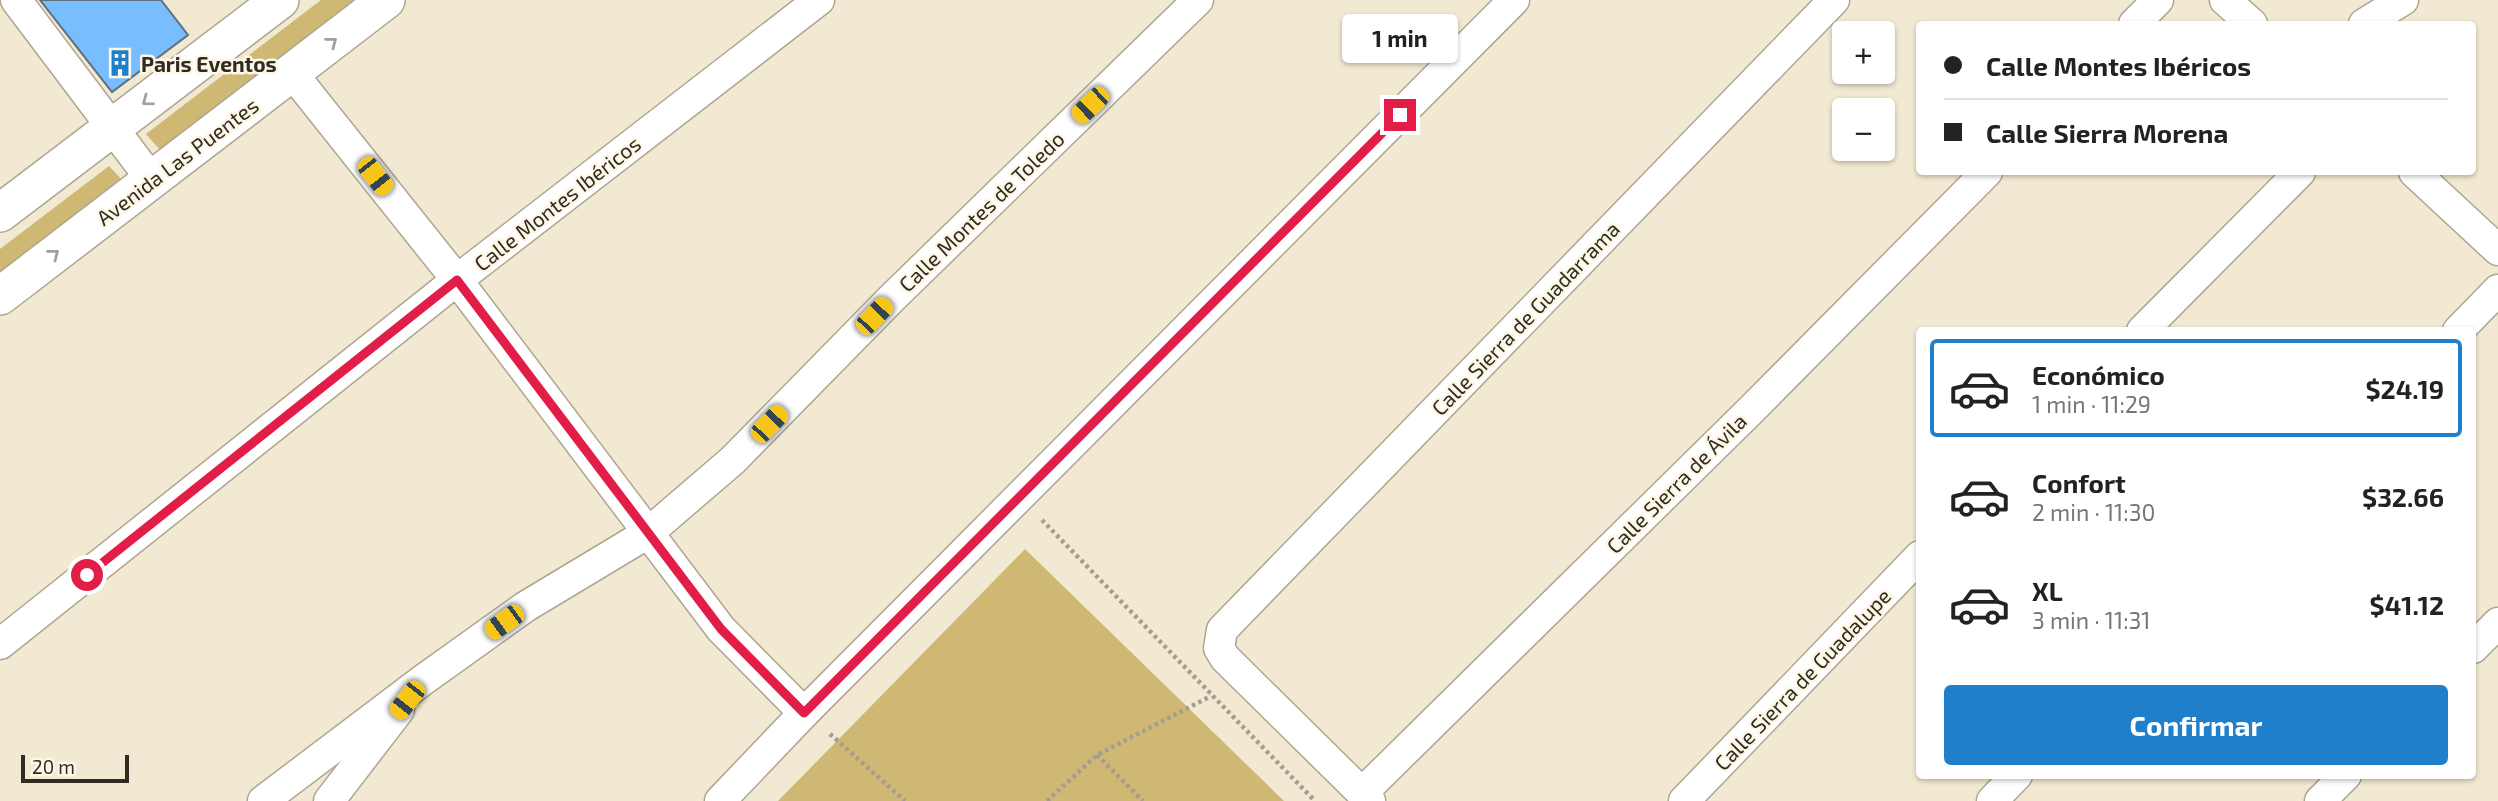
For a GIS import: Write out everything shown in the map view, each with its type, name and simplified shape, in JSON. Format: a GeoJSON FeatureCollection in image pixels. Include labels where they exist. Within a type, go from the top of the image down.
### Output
{"type":"FeatureCollection","features":[{"type":"Feature","properties":{"kind":"street"},"geometry":{"type":"LineString","coordinates":[[16,0],[151,179]]}},
{"type":"Feature","properties":{"kind":"street"},"geometry":{"type":"LineString","coordinates":[[0,213],[280,0]]}},
{"type":"Feature","properties":{"kind":"street","name":"Avenida Las Puentes"},"geometry":{"type":"LineString","coordinates":[[0,296],[386,0]]}},
{"type":"Feature","properties":{"kind":"street","name":"Calle Montes Ibéricos"},"geometry":{"type":"LineString","coordinates":[[0,644],[457,280],[820,0]]}},
{"type":"Feature","properties":{"kind":"street","name":"Calle Montes de Toledo"},"geometry":{"type":"LineString","coordinates":[[263,801],[525,607],[648,533],[733,460],[892,298],[1198,0]]}},
{"type":"Feature","properties":{"kind":"street"},"geometry":{"type":"LineString","coordinates":[[720,801],[804,713],[1514,0]]}},
{"type":"Feature","properties":{"kind":"street","name":"Calle Sierra de Guadarrama"},"geometry":{"type":"LineString","coordinates":[[1366,797],[1225,658],[1219,648],[1222,630],[1834,0]]}},
{"type":"Feature","properties":{"kind":"street"},"geometry":{"type":"LineString","coordinates":[[2137,21],[2158,0]]}},
{"type":"Feature","properties":{"kind":"street"},"geometry":{"type":"LineString","coordinates":[[2225,0],[2249,21]]}},
{"type":"Feature","properties":{"kind":"street"},"geometry":{"type":"LineString","coordinates":[[2369,21],[2403,0]]}},
{"type":"Feature","properties":{"kind":"street"},"geometry":{"type":"LineString","coordinates":[[292,73],[457,280],[721,629],[804,713]]}},
{"type":"Feature","properties":{"kind":"street","name":"Calle Sierra de Ávila"},"geometry":{"type":"LineString","coordinates":[[1366,797],[1984,175]]}},
{"type":"Feature","properties":{"kind":"street"},"geometry":{"type":"LineString","coordinates":[[2147,327],[2297,175]]}},
{"type":"Feature","properties":{"kind":"street"},"geometry":{"type":"LineString","coordinates":[[2416,175],[2498,250]]}},
{"type":"Feature","properties":{"kind":"street"},"geometry":{"type":"LineString","coordinates":[[2462,327],[2498,290]]}},
{"type":"Feature","properties":{"kind":"street","name":"Calle Sierra de Guadalupe"},"geometry":{"type":"LineString","coordinates":[[1685,801],[1916,560]]}},
{"type":"Feature","properties":{"kind":"street"},"geometry":{"type":"LineString","coordinates":[[2476,646],[2498,623]]}},
{"type":"Feature","properties":{"kind":"street"},"geometry":{"type":"LineString","coordinates":[[329,801],[423,680]]}},
{"type":"Feature","properties":{"kind":"street"},"geometry":{"type":"LineString","coordinates":[[1992,801],[2013,779]]}},
{"type":"Feature","properties":{"kind":"street"},"geometry":{"type":"LineString","coordinates":[[2320,801],[2342,779]]}},
{"type":"Feature","properties":{"kind":"path"},"geometry":{"type":"LineString","coordinates":[[1038,517],[1315,801]]}},
{"type":"Feature","properties":{"kind":"path"},"geometry":{"type":"LineString","coordinates":[[1047,801],[1097,755],[1211,696]]}},
{"type":"Feature","properties":{"kind":"path"},"geometry":{"type":"LineString","coordinates":[[804,713],[905,801]]}},
{"type":"Feature","properties":{"kind":"path"},"geometry":{"type":"LineString","coordinates":[[1097,755],[1143,801]]}},
{"type":"Feature","properties":{"kind":"shaded area"},"geometry":{"type":"Polygon","coordinates":[[[321,0],[375,0],[167,158],[146,134],[321,0]]]}},
{"type":"Feature","properties":{"kind":"shaded area"},"geometry":{"type":"Polygon","coordinates":[[[109,166],[128,186],[0,283],[0,249],[109,166]]]}},
{"type":"Feature","properties":{"kind":"shaded area"},"geometry":{"type":"Polygon","coordinates":[[[1025,549],[1284,801],[778,801],[1025,549]]]}},
{"type":"Feature","properties":{"kind":"building","name":"Paris Eventos"},"geometry":{"type":"Polygon","coordinates":[[[40,0],[161,0],[188,35],[112,92],[40,0]]]}},
{"type":"Feature","properties":{"kind":"place","name":"Paris Eventos"},"geometry":{"type":"Point","coordinates":[120,63]}},
{"type":"Feature","properties":{"kind":"route"},"geometry":{"type":"LineString","coordinates":[[87,575],[457,280],[721,629],[804,713],[1400,115]]}}]}
